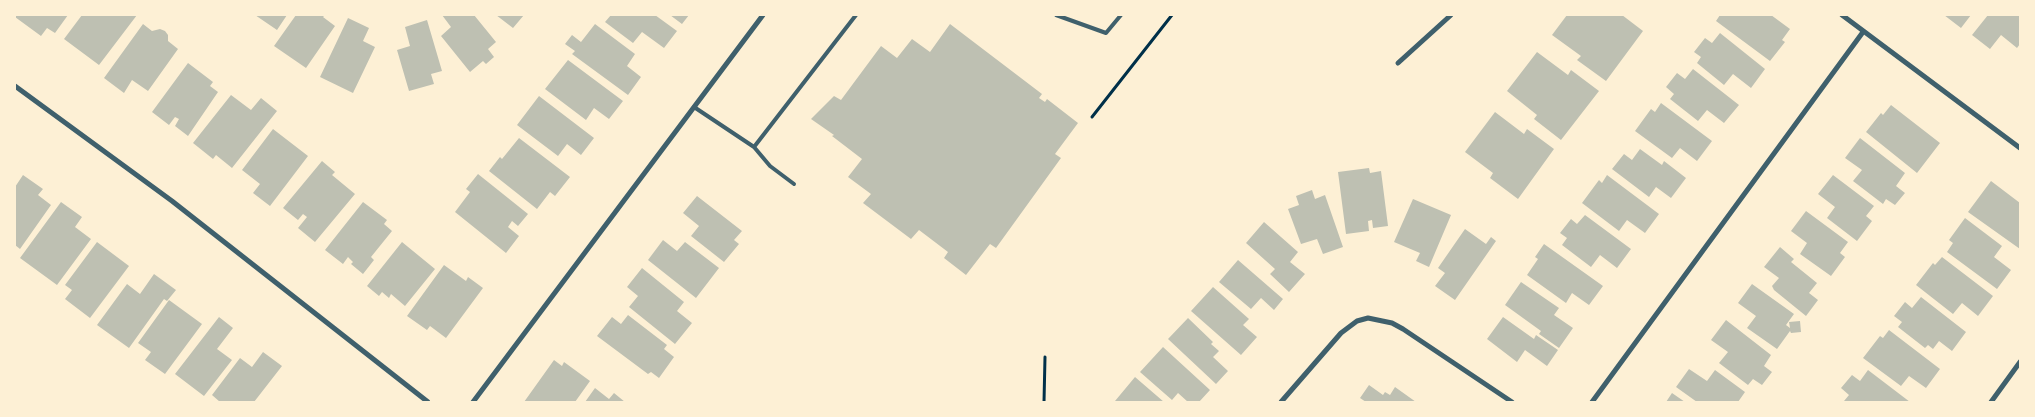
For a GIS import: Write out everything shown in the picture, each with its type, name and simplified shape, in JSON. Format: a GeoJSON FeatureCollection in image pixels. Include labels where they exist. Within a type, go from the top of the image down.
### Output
{"type":"FeatureCollection","features":[{"type":"Feature","properties":{"kind":"street"},"geometry":{"type":"LineString","coordinates":[[472,402],[763,15]]}},
{"type":"Feature","properties":{"kind":"street"},"geometry":{"type":"LineString","coordinates":[[1398,63],[1450,15]]}},
{"type":"Feature","properties":{"kind":"street"},"geometry":{"type":"LineString","coordinates":[[1842,15],[2020,148]]}},
{"type":"Feature","properties":{"kind":"street"},"geometry":{"type":"LineString","coordinates":[[1592,402],[1863,32]]}},
{"type":"Feature","properties":{"kind":"street"},"geometry":{"type":"LineString","coordinates":[[15,86],[172,201],[428,402]]}},
{"type":"Feature","properties":{"kind":"street"},"geometry":{"type":"LineString","coordinates":[[1281,402],[1341,333],[1357,321],[1368,318],[1392,323],[1403,329],[1512,402]]}},
{"type":"Feature","properties":{"kind":"street"},"geometry":{"type":"LineString","coordinates":[[1991,402],[2020,362]]}},
{"type":"Feature","properties":{"kind":"lane"},"geometry":{"type":"LineString","coordinates":[[754,147],[856,15]]}},
{"type":"Feature","properties":{"kind":"lane"},"geometry":{"type":"LineString","coordinates":[[1056,15],[1106,33],[1121,15]]}},
{"type":"Feature","properties":{"kind":"lane"},"geometry":{"type":"LineString","coordinates":[[694,107],[754,147],[770,166],[794,184]]}},
{"type":"Feature","properties":{"kind":"path"},"geometry":{"type":"LineString","coordinates":[[1092,117],[1172,15]]}},
{"type":"Feature","properties":{"kind":"path"},"geometry":{"type":"LineString","coordinates":[[1044,402],[1045,357]]}},
{"type":"Feature","properties":{"kind":"building"},"geometry":{"type":"Polygon","coordinates":[[[15,15],[68,15],[55,33],[47,28],[41,36],[15,17],[15,15]]]}},
{"type":"Feature","properties":{"kind":"building"},"geometry":{"type":"Polygon","coordinates":[[[82,15],[137,15],[99,65],[64,39],[82,15]]]}},
{"type":"Feature","properties":{"kind":"building"},"geometry":{"type":"Polygon","coordinates":[[[255,15],[287,15],[277,30],[255,15]]]}},
{"type":"Feature","properties":{"kind":"building"},"geometry":{"type":"Polygon","coordinates":[[[296,15],[325,15],[323,17],[335,26],[306,68],[274,46],[296,15]]]}},
{"type":"Feature","properties":{"kind":"building"},"geometry":{"type":"Polygon","coordinates":[[[442,15],[474,15],[496,42],[488,49],[494,57],[486,64],[483,61],[470,72],[441,36],[451,27],[442,15]]]}},
{"type":"Feature","properties":{"kind":"building"},"geometry":{"type":"Polygon","coordinates":[[[496,15],[524,15],[513,28],[496,15]]]}},
{"type":"Feature","properties":{"kind":"building"},"geometry":{"type":"Polygon","coordinates":[[[611,15],[655,15],[677,31],[664,48],[642,32],[633,43],[605,22],[611,15]]]}},
{"type":"Feature","properties":{"kind":"building"},"geometry":{"type":"Polygon","coordinates":[[[670,15],[689,15],[682,24],[670,15]]]}},
{"type":"Feature","properties":{"kind":"building"},"geometry":{"type":"Polygon","coordinates":[[[1567,15],[1622,15],[1643,31],[1606,81],[1577,60],[1581,56],[1552,35],[1567,15]]]}},
{"type":"Feature","properties":{"kind":"building"},"geometry":{"type":"Polygon","coordinates":[[[1720,15],[1771,15],[1790,29],[1782,40],[1785,42],[1770,61],[1716,21],[1720,15]]]}},
{"type":"Feature","properties":{"kind":"building"},"geometry":{"type":"Polygon","coordinates":[[[1944,15],[1971,15],[1961,28],[1944,15]]]}},
{"type":"Feature","properties":{"kind":"building"},"geometry":{"type":"Polygon","coordinates":[[[1988,15],[2020,15],[2020,44],[2017,48],[2001,35],[1990,49],[1972,35],[1988,15]]]}},
{"type":"Feature","properties":{"kind":"building"},"geometry":{"type":"Polygon","coordinates":[[[348,18],[369,28],[363,41],[375,47],[353,93],[320,77],[348,18]]]}},
{"type":"Feature","properties":{"kind":"building"},"geometry":{"type":"Polygon","coordinates":[[[427,20],[442,71],[431,74],[434,84],[409,91],[397,50],[410,46],[405,27],[427,20]]]}},
{"type":"Feature","properties":{"kind":"building"},"geometry":{"type":"Polygon","coordinates":[[[143,24],[152,31],[160,29],[165,31],[168,35],[168,41],[178,49],[148,91],[132,80],[124,93],[104,78],[143,24]]]}},
{"type":"Feature","properties":{"kind":"building"},"geometry":{"type":"Polygon","coordinates":[[[595,24],[635,54],[627,66],[641,77],[628,95],[572,54],[575,51],[565,44],[572,35],[581,42],[595,24]]]}},
{"type":"Feature","properties":{"kind":"building"},"geometry":{"type":"Polygon","coordinates":[[[950,24],[1042,94],[1039,98],[1045,102],[1047,99],[1078,123],[1055,154],[1061,158],[996,248],[990,244],[966,275],[944,258],[948,252],[919,230],[911,239],[863,203],[871,194],[848,177],[862,159],[832,136],[834,135],[811,119],[834,96],[841,100],[881,46],[897,58],[912,39],[930,52],[950,24]]]}},
{"type":"Feature","properties":{"kind":"building"},"geometry":{"type":"Polygon","coordinates":[[[1720,33],[1765,69],[1751,88],[1733,74],[1724,85],[1697,63],[1701,57],[1694,52],[1705,38],[1712,43],[1720,33]]]}},
{"type":"Feature","properties":{"kind":"building"},"geometry":{"type":"Polygon","coordinates":[[[1537,52],[1568,75],[1571,70],[1599,91],[1561,140],[1534,119],[1537,115],[1507,91],[1537,52]]]}},
{"type":"Feature","properties":{"kind":"building"},"geometry":{"type":"Polygon","coordinates":[[[568,60],[623,101],[609,119],[594,108],[586,120],[545,89],[568,60]]]}},
{"type":"Feature","properties":{"kind":"building"},"geometry":{"type":"Polygon","coordinates":[[[188,63],[213,82],[210,86],[218,92],[188,136],[175,126],[179,119],[175,117],[169,125],[152,112],[188,63]]]}},
{"type":"Feature","properties":{"kind":"building"},"geometry":{"type":"Polygon","coordinates":[[[1693,69],[1739,105],[1724,123],[1707,110],[1698,121],[1670,99],[1674,94],[1666,87],[1677,73],[1685,79],[1693,69]]]}},
{"type":"Feature","properties":{"kind":"building"},"geometry":{"type":"Polygon","coordinates":[[[231,95],[251,110],[261,98],[277,111],[232,168],[216,155],[213,159],[193,143],[231,95]]]}},
{"type":"Feature","properties":{"kind":"building"},"geometry":{"type":"Polygon","coordinates":[[[539,96],[594,138],[581,155],[567,144],[558,156],[517,125],[539,96]]]}},
{"type":"Feature","properties":{"kind":"building"},"geometry":{"type":"Polygon","coordinates":[[[1661,103],[1712,141],[1697,161],[1680,148],[1672,158],[1635,131],[1651,109],[1655,112],[1661,103]]]}},
{"type":"Feature","properties":{"kind":"building"},"geometry":{"type":"Polygon","coordinates":[[[1891,105],[1940,143],[1917,173],[1866,132],[1881,113],[1883,115],[1891,105]]]}},
{"type":"Feature","properties":{"kind":"building"},"geometry":{"type":"Polygon","coordinates":[[[1495,112],[1524,134],[1527,129],[1554,149],[1518,199],[1490,178],[1493,173],[1465,152],[1495,112]]]}},
{"type":"Feature","properties":{"kind":"building"},"geometry":{"type":"Polygon","coordinates":[[[273,129],[308,156],[270,206],[253,193],[260,184],[242,170],[273,129]]]}},
{"type":"Feature","properties":{"kind":"building"},"geometry":{"type":"Polygon","coordinates":[[[519,138],[570,177],[555,196],[550,192],[537,209],[489,171],[500,157],[502,159],[519,138]]]}},
{"type":"Feature","properties":{"kind":"building"},"geometry":{"type":"Polygon","coordinates":[[[1860,138],[1905,173],[1896,186],[1905,193],[1895,205],[1886,199],[1883,204],[1853,181],[1862,170],[1845,158],[1860,138]]]}},
{"type":"Feature","properties":{"kind":"building"},"geometry":{"type":"Polygon","coordinates":[[[1640,149],[1662,165],[1664,161],[1686,178],[1671,198],[1656,187],[1649,197],[1612,169],[1624,154],[1632,160],[1640,149]]]}},
{"type":"Feature","properties":{"kind":"building"},"geometry":{"type":"Polygon","coordinates":[[[322,161],[335,172],[332,175],[355,194],[315,242],[298,228],[307,217],[303,214],[298,220],[283,208],[322,161]]]}},
{"type":"Feature","properties":{"kind":"building"},"geometry":{"type":"Polygon","coordinates":[[[1369,168],[1370,173],[1381,171],[1388,226],[1373,228],[1372,220],[1368,221],[1369,231],[1346,234],[1338,172],[1369,168]]]}},
{"type":"Feature","properties":{"kind":"building"},"geometry":{"type":"Polygon","coordinates":[[[478,174],[528,214],[518,226],[512,221],[508,227],[519,236],[506,253],[455,212],[470,192],[466,189],[478,174]]]}},
{"type":"Feature","properties":{"kind":"building"},"geometry":{"type":"Polygon","coordinates":[[[23,175],[43,189],[38,195],[51,205],[20,249],[15,245],[15,187],[23,175]]]}},
{"type":"Feature","properties":{"kind":"building"},"geometry":{"type":"Polygon","coordinates":[[[1607,175],[1659,214],[1645,233],[1627,220],[1619,231],[1582,203],[1599,180],[1602,183],[1607,175]]]}},
{"type":"Feature","properties":{"kind":"building"},"geometry":{"type":"Polygon","coordinates":[[[1833,175],[1874,206],[1866,216],[1872,221],[1857,241],[1827,218],[1835,207],[1818,194],[1833,175]]]}},
{"type":"Feature","properties":{"kind":"building"},"geometry":{"type":"Polygon","coordinates":[[[1991,181],[2020,203],[2020,249],[1968,212],[1991,181]]]}},
{"type":"Feature","properties":{"kind":"building"},"geometry":{"type":"Polygon","coordinates":[[[1312,190],[1315,199],[1325,195],[1343,247],[1323,254],[1317,239],[1301,244],[1288,209],[1299,205],[1296,196],[1312,190]]]}},
{"type":"Feature","properties":{"kind":"building"},"geometry":{"type":"Polygon","coordinates":[[[697,196],[742,231],[734,240],[739,244],[724,262],[691,236],[699,226],[683,213],[697,196]]]}},
{"type":"Feature","properties":{"kind":"building"},"geometry":{"type":"Polygon","coordinates":[[[1413,199],[1451,215],[1429,267],[1416,261],[1420,253],[1394,242],[1413,199]]]}},
{"type":"Feature","properties":{"kind":"building"},"geometry":{"type":"Polygon","coordinates":[[[61,202],[82,217],[75,227],[91,239],[57,285],[20,258],[61,202]]]}},
{"type":"Feature","properties":{"kind":"building"},"geometry":{"type":"Polygon","coordinates":[[[363,202],[387,220],[384,224],[392,231],[371,257],[374,260],[363,274],[351,264],[353,262],[348,257],[343,264],[325,250],[363,202]]]}},
{"type":"Feature","properties":{"kind":"building"},"geometry":{"type":"Polygon","coordinates":[[[1806,211],[1848,242],[1840,253],[1845,257],[1831,276],[1800,254],[1807,243],[1791,231],[1806,211]]]}},
{"type":"Feature","properties":{"kind":"building"},"geometry":{"type":"Polygon","coordinates":[[[1585,215],[1631,249],[1617,268],[1600,255],[1591,267],[1562,245],[1567,238],[1560,233],[1571,219],[1577,224],[1585,215]]]}},
{"type":"Feature","properties":{"kind":"building"},"geometry":{"type":"Polygon","coordinates":[[[1965,218],[2002,246],[1994,257],[2011,270],[1997,289],[1947,252],[1953,243],[1949,240],[1965,218]]]}},
{"type":"Feature","properties":{"kind":"building"},"geometry":{"type":"Polygon","coordinates":[[[1264,222],[1298,252],[1290,262],[1305,274],[1289,292],[1270,274],[1275,269],[1246,243],[1264,222]]]}},
{"type":"Feature","properties":{"kind":"building"},"geometry":{"type":"Polygon","coordinates":[[[1465,229],[1486,244],[1491,237],[1496,241],[1455,300],[1435,286],[1445,273],[1438,268],[1465,229]]]}},
{"type":"Feature","properties":{"kind":"building"},"geometry":{"type":"Polygon","coordinates":[[[663,240],[677,251],[685,242],[719,268],[696,298],[648,260],[663,240]]]}},
{"type":"Feature","properties":{"kind":"building"},"geometry":{"type":"Polygon","coordinates":[[[97,242],[129,266],[90,318],[65,299],[72,290],[65,285],[97,242]]]}},
{"type":"Feature","properties":{"kind":"building"},"geometry":{"type":"Polygon","coordinates":[[[402,242],[435,269],[405,306],[391,294],[389,298],[382,292],[379,296],[367,286],[402,242]]]}},
{"type":"Feature","properties":{"kind":"building"},"geometry":{"type":"Polygon","coordinates":[[[1544,244],[1603,286],[1589,305],[1572,293],[1566,303],[1527,275],[1538,259],[1535,257],[1544,244]]]}},
{"type":"Feature","properties":{"kind":"building"},"geometry":{"type":"Polygon","coordinates":[[[1780,247],[1794,259],[1791,262],[1817,283],[1809,293],[1818,300],[1806,316],[1774,290],[1772,286],[1779,278],[1764,267],[1780,247]]]}},
{"type":"Feature","properties":{"kind":"building"},"geometry":{"type":"Polygon","coordinates":[[[1942,257],[1993,296],[1978,316],[1962,303],[1953,314],[1916,285],[1933,263],[1935,265],[1942,257]]]}},
{"type":"Feature","properties":{"kind":"building"},"geometry":{"type":"Polygon","coordinates":[[[1238,260],[1283,299],[1274,310],[1261,298],[1251,309],[1219,282],[1238,260]]]}},
{"type":"Feature","properties":{"kind":"building"},"geometry":{"type":"Polygon","coordinates":[[[444,265],[466,281],[468,277],[483,288],[446,338],[430,326],[427,330],[407,316],[444,265]]]}},
{"type":"Feature","properties":{"kind":"building"},"geometry":{"type":"Polygon","coordinates":[[[642,268],[684,302],[677,311],[692,323],[675,344],[629,307],[638,296],[627,287],[642,268]]]}},
{"type":"Feature","properties":{"kind":"building"},"geometry":{"type":"Polygon","coordinates":[[[154,274],[176,290],[167,301],[164,299],[129,348],[97,325],[127,284],[140,294],[154,274]]]}},
{"type":"Feature","properties":{"kind":"building"},"geometry":{"type":"Polygon","coordinates":[[[1521,282],[1559,308],[1554,315],[1573,328],[1559,348],[1539,334],[1541,331],[1505,305],[1521,282]]]}},
{"type":"Feature","properties":{"kind":"building"},"geometry":{"type":"Polygon","coordinates":[[[1752,284],[1794,314],[1786,325],[1790,328],[1789,322],[1800,321],[1801,332],[1791,333],[1790,331],[1777,349],[1747,328],[1756,316],[1738,303],[1752,284]]]}},
{"type":"Feature","properties":{"kind":"building"},"geometry":{"type":"Polygon","coordinates":[[[1213,287],[1249,319],[1243,325],[1257,337],[1241,355],[1191,311],[1213,287]]]}},
{"type":"Feature","properties":{"kind":"building"},"geometry":{"type":"Polygon","coordinates":[[[1921,297],[1966,332],[1952,351],[1939,341],[1933,349],[1928,345],[1925,348],[1898,327],[1902,322],[1894,316],[1905,302],[1912,308],[1921,297]]]}},
{"type":"Feature","properties":{"kind":"building"},"geometry":{"type":"Polygon","coordinates":[[[169,300],[202,324],[165,374],[145,360],[151,352],[138,343],[169,300]]]}},
{"type":"Feature","properties":{"kind":"building"},"geometry":{"type":"Polygon","coordinates":[[[628,315],[667,345],[664,349],[674,357],[659,378],[651,372],[648,374],[597,336],[612,317],[621,324],[628,315]]]}},
{"type":"Feature","properties":{"kind":"building"},"geometry":{"type":"Polygon","coordinates":[[[219,317],[233,328],[217,349],[232,360],[204,396],[175,374],[219,317]]]}},
{"type":"Feature","properties":{"kind":"building"},"geometry":{"type":"Polygon","coordinates":[[[1503,317],[1534,339],[1536,335],[1558,350],[1547,366],[1525,350],[1517,362],[1487,339],[1503,317]]]}},
{"type":"Feature","properties":{"kind":"building"},"geometry":{"type":"Polygon","coordinates":[[[1188,318],[1213,342],[1211,344],[1219,351],[1213,357],[1228,371],[1216,384],[1168,339],[1188,318]]]}},
{"type":"Feature","properties":{"kind":"building"},"geometry":{"type":"Polygon","coordinates":[[[1726,320],[1771,355],[1764,366],[1772,372],[1762,385],[1753,379],[1748,385],[1719,363],[1728,352],[1711,340],[1726,320]]]}},
{"type":"Feature","properties":{"kind":"building"},"geometry":{"type":"Polygon","coordinates":[[[1889,330],[1940,369],[1926,388],[1909,376],[1901,386],[1863,358],[1880,336],[1883,338],[1889,330]]]}},
{"type":"Feature","properties":{"kind":"building"},"geometry":{"type":"Polygon","coordinates":[[[1163,347],[1210,390],[1199,402],[1188,402],[1178,393],[1172,400],[1140,372],[1163,347]]]}},
{"type":"Feature","properties":{"kind":"building"},"geometry":{"type":"Polygon","coordinates":[[[263,352],[282,366],[254,402],[220,402],[212,395],[240,358],[252,367],[263,352]]]}},
{"type":"Feature","properties":{"kind":"building"},"geometry":{"type":"Polygon","coordinates":[[[554,360],[562,366],[564,362],[590,381],[575,402],[524,402],[554,360]]]}},
{"type":"Feature","properties":{"kind":"building"},"geometry":{"type":"Polygon","coordinates":[[[1689,369],[1707,381],[1715,370],[1745,392],[1738,402],[1697,402],[1676,387],[1689,369]]]}},
{"type":"Feature","properties":{"kind":"building"},"geometry":{"type":"Polygon","coordinates":[[[1868,370],[1910,402],[1844,401],[1849,395],[1841,388],[1852,375],[1860,381],[1868,370]]]}},
{"type":"Feature","properties":{"kind":"building"},"geometry":{"type":"Polygon","coordinates":[[[1135,377],[1164,402],[1115,401],[1135,377]]]}},
{"type":"Feature","properties":{"kind":"building"},"geometry":{"type":"Polygon","coordinates":[[[1369,385],[1383,395],[1385,392],[1390,395],[1395,387],[1416,402],[1366,402],[1360,398],[1369,385]]]}},
{"type":"Feature","properties":{"kind":"building"},"geometry":{"type":"Polygon","coordinates":[[[595,388],[609,399],[614,393],[625,402],[585,402],[595,388]]]}},
{"type":"Feature","properties":{"kind":"building"},"geometry":{"type":"Polygon","coordinates":[[[1672,393],[1685,402],[1666,402],[1672,393]]]}}]}
